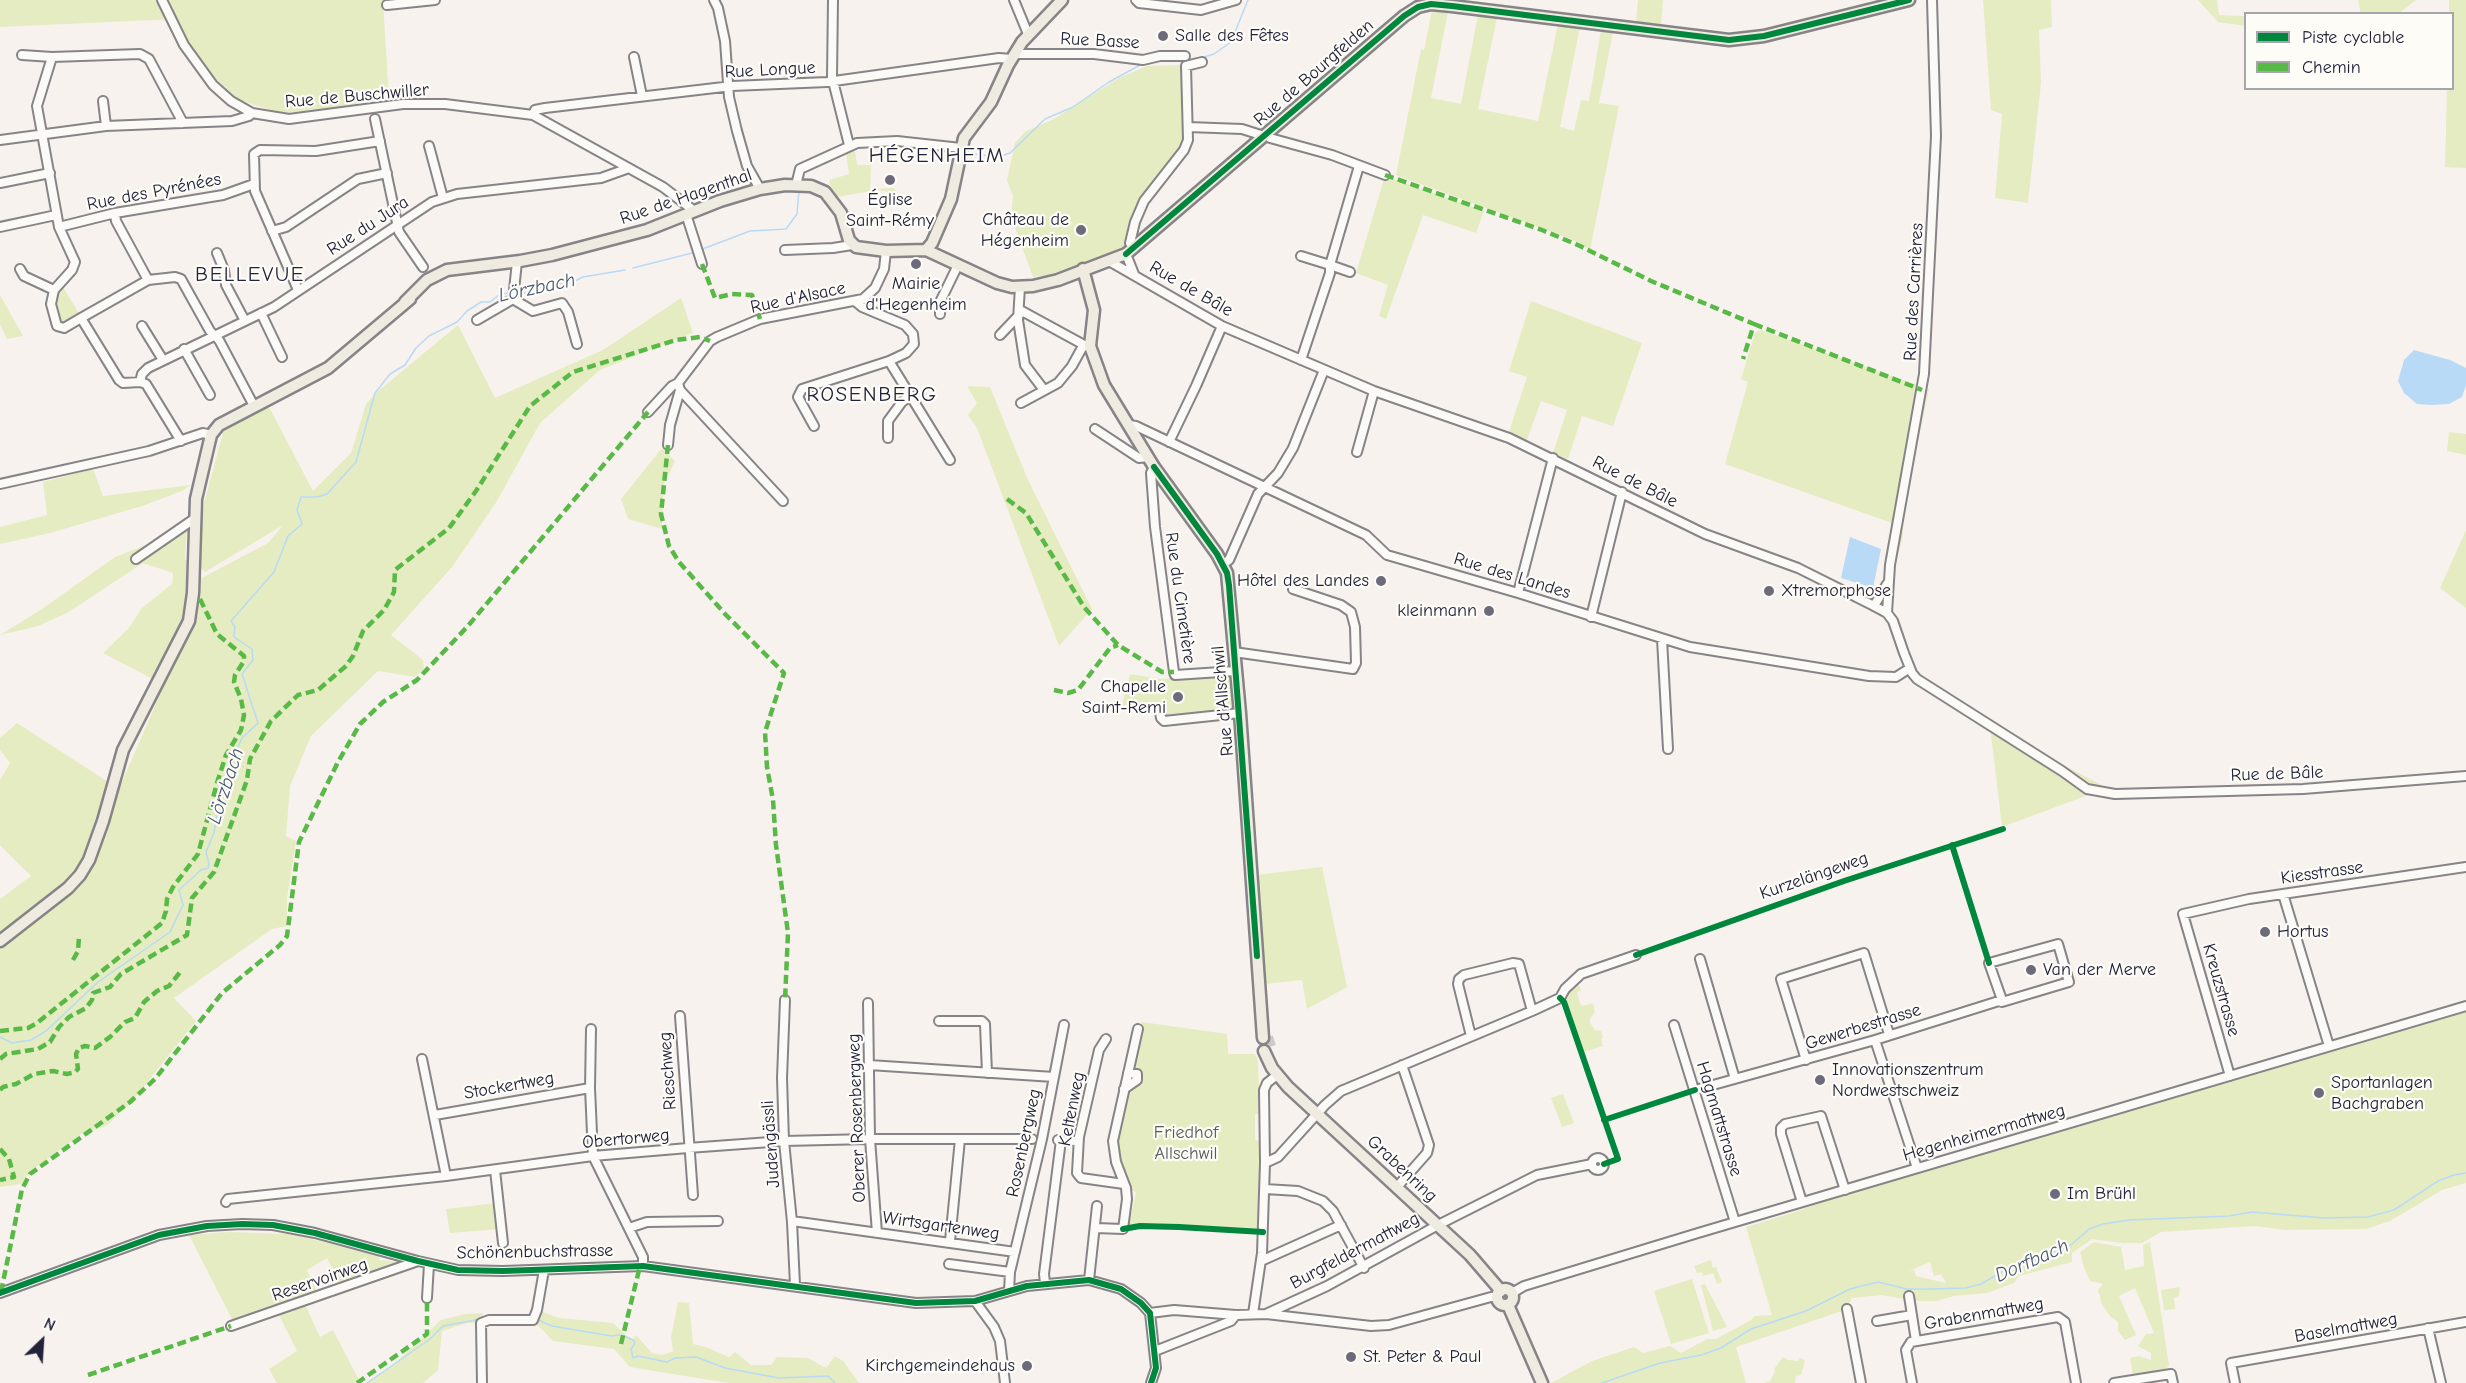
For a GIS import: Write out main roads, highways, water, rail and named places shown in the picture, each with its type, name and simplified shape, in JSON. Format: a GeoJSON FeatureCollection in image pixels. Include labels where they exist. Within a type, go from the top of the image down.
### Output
{"type":"FeatureCollection","features":[{"type":"Feature","properties":{"kind":"main road"},"geometry":{"type":"LineString","coordinates":[[926,250],[932,243],[953,191],[961,148],[970,128],[991,102],[1012,57],[1028,34],[1062,0]]}},
{"type":"Feature","properties":{"kind":"main road","name":"Rue de Bourgfelden"},"geometry":{"type":"LineString","coordinates":[[926,250],[997,283],[1020,287],[1058,280],[1130,252],[1404,16],[1431,2],[1729,40],[1764,36],[1909,0]]}},
{"type":"Feature","properties":{"kind":"main road","name":"Rue de Hagenthal"},"geometry":{"type":"LineString","coordinates":[[0,941],[68,888],[88,860],[103,821],[123,750],[189,621],[193,593],[194,519],[200,475],[211,435],[219,425],[328,368],[432,280],[459,269],[517,262],[647,230],[689,212],[760,189],[796,185],[817,188],[832,199],[841,213],[852,245],[862,249],[926,250]]}},
{"type":"Feature","properties":{"kind":"main road","name":"Rue d'Allschwil"},"geometry":{"type":"LineString","coordinates":[[1083,269],[1094,310],[1086,346],[1104,385],[1151,462],[1223,564],[1230,585],[1265,1036]]}},
{"type":"Feature","properties":{"kind":"main road","name":"Grabenring"},"geometry":{"type":"LineString","coordinates":[[1268,1050],[1277,1074],[1317,1114],[1470,1255],[1503,1294],[1500,1303],[1509,1305],[1542,1383]]}},
{"type":"Feature","properties":{"kind":"water"},"geometry":{"type":"Polygon","coordinates":[[[2414,350],[2450,360],[2466,368],[2466,385],[2462,397],[2449,404],[2417,404],[2404,393],[2398,381],[2404,360],[2414,350]]]}},
{"type":"Feature","properties":{"kind":"water"},"geometry":{"type":"Polygon","coordinates":[[[1850,537],[1881,549],[1873,588],[1841,578],[1850,537]]]}},
{"type":"Feature","properties":{"kind":"waterway"},"geometry":{"type":"LineString","coordinates":[[1167,60],[1201,58],[1214,54],[1231,42],[1248,0]]}},
{"type":"Feature","properties":{"kind":"waterway"},"geometry":{"type":"LineString","coordinates":[[966,153],[998,157],[1010,153],[1045,119],[1073,107],[1109,82],[1142,64]]}},
{"type":"Feature","properties":{"kind":"waterway"},"geometry":{"type":"LineString","coordinates":[[700,250],[750,231],[786,229],[797,214],[799,190]]}},
{"type":"Feature","properties":{"kind":"waterway"},"geometry":{"type":"LineString","coordinates":[[633,268],[696,252]]}},
{"type":"Feature","properties":{"kind":"waterway","name":"Lörzbach"},"geometry":{"type":"LineString","coordinates":[[518,293],[530,293],[544,285],[571,283],[583,277],[625,270]]}},
{"type":"Feature","properties":{"kind":"waterway","name":"Lörzbach"},"geometry":{"type":"LineString","coordinates":[[0,1037],[12,1043],[31,1040],[46,1031],[98,982],[170,932],[183,905],[179,890],[201,870],[208,868],[206,852],[214,833],[217,815],[227,798],[226,784],[229,776],[234,773],[233,758],[242,738],[258,723],[242,674],[253,660],[252,649],[234,637],[235,627],[231,621],[274,572],[288,536],[302,524],[297,510],[301,497],[317,497],[327,494],[356,462],[375,393],[390,374],[405,365],[416,348],[429,336],[457,322],[467,311],[481,302],[490,302],[500,294],[510,293]]}},
{"type":"Feature","properties":{"kind":"waterway","name":"Dorfbach"},"geometry":{"type":"LineString","coordinates":[[1602,1383],[1660,1363],[1701,1355],[1721,1348],[1751,1329],[1806,1311],[1850,1289],[1878,1282],[1907,1289],[1966,1288],[1981,1284],[2007,1269],[2020,1267],[2071,1245],[2089,1229],[2103,1224],[2129,1220],[2229,1216],[2252,1212],[2324,1218],[2368,1217],[2394,1210],[2438,1181],[2466,1173]]}},
{"type":"Feature","properties":{"kind":"waterway"},"geometry":{"type":"LineString","coordinates":[[367,1383],[430,1339],[443,1326],[481,1319]]}},
{"type":"Feature","properties":{"kind":"waterway"},"geometry":{"type":"LineString","coordinates":[[538,1320],[552,1326],[611,1336],[620,1335]]}},
{"type":"Feature","properties":{"kind":"waterway"},"geometry":{"type":"LineString","coordinates":[[624,1336],[635,1343],[631,1349],[633,1358],[638,1356],[667,1362],[675,1358],[696,1357],[725,1368],[779,1378],[828,1376],[835,1383]]}},
{"type":"Feature","properties":{"kind":"tunnel"},"geometry":{"type":"LineString","coordinates":[[1268,1037],[1272,1050]]}},
{"type":"Feature","properties":{"kind":"place","name":"Salle des Fêtes"},"geometry":{"type":"Point","coordinates":[1163,36]}},
{"type":"Feature","properties":{"kind":"place","name":"Église Saint-Rémy"},"geometry":{"type":"Point","coordinates":[890,180]}},
{"type":"Feature","properties":{"kind":"place","name":"Château de Hégenheim"},"geometry":{"type":"Point","coordinates":[1081,230]}},
{"type":"Feature","properties":{"kind":"place","name":"Mairie d'Hegenheim"},"geometry":{"type":"Point","coordinates":[916,264]}},
{"type":"Feature","properties":{"kind":"place","name":"Hôtel des Landes"},"geometry":{"type":"Point","coordinates":[1381,581]}},
{"type":"Feature","properties":{"kind":"place","name":"Xtremorphose"},"geometry":{"type":"Point","coordinates":[1769,591]}},
{"type":"Feature","properties":{"kind":"place","name":"kleinmann"},"geometry":{"type":"Point","coordinates":[1489,611]}},
{"type":"Feature","properties":{"kind":"place","name":"Chapelle Saint-Remi"},"geometry":{"type":"Point","coordinates":[1178,697]}},
{"type":"Feature","properties":{"kind":"place","name":"Hortus"},"geometry":{"type":"Point","coordinates":[2265,932]}},
{"type":"Feature","properties":{"kind":"place","name":"Van der Merve"},"geometry":{"type":"Point","coordinates":[2031,970]}},
{"type":"Feature","properties":{"kind":"place","name":"Innovationszentrum Nordwestschweiz"},"geometry":{"type":"Point","coordinates":[1820,1080]}},
{"type":"Feature","properties":{"kind":"place","name":"Sportanlagen Bachgraben"},"geometry":{"type":"Point","coordinates":[2319,1093]}},
{"type":"Feature","properties":{"kind":"place","name":"Im Brühl"},"geometry":{"type":"Point","coordinates":[2055,1194]}},
{"type":"Feature","properties":{"kind":"place","name":"St. Peter & Paul"},"geometry":{"type":"Point","coordinates":[1351,1357]}},
{"type":"Feature","properties":{"kind":"place","name":"Kirchgemeindehaus"},"geometry":{"type":"Point","coordinates":[1027,1366]}},
{"type":"Feature","properties":{"kind":"district","name":"HÉGENHEIM"},"geometry":{"type":"Point","coordinates":[937,156]}},
{"type":"Feature","properties":{"kind":"district","name":"BELLEVUE"},"geometry":{"type":"Point","coordinates":[250,275]}},
{"type":"Feature","properties":{"kind":"district","name":"ROSENBERG"},"geometry":{"type":"Point","coordinates":[872,395]}},
{"type":"Feature","properties":{"kind":"park label","name":"Friedhof Allschwil"},"geometry":{"type":"Point","coordinates":[1186,1143]}}]}
